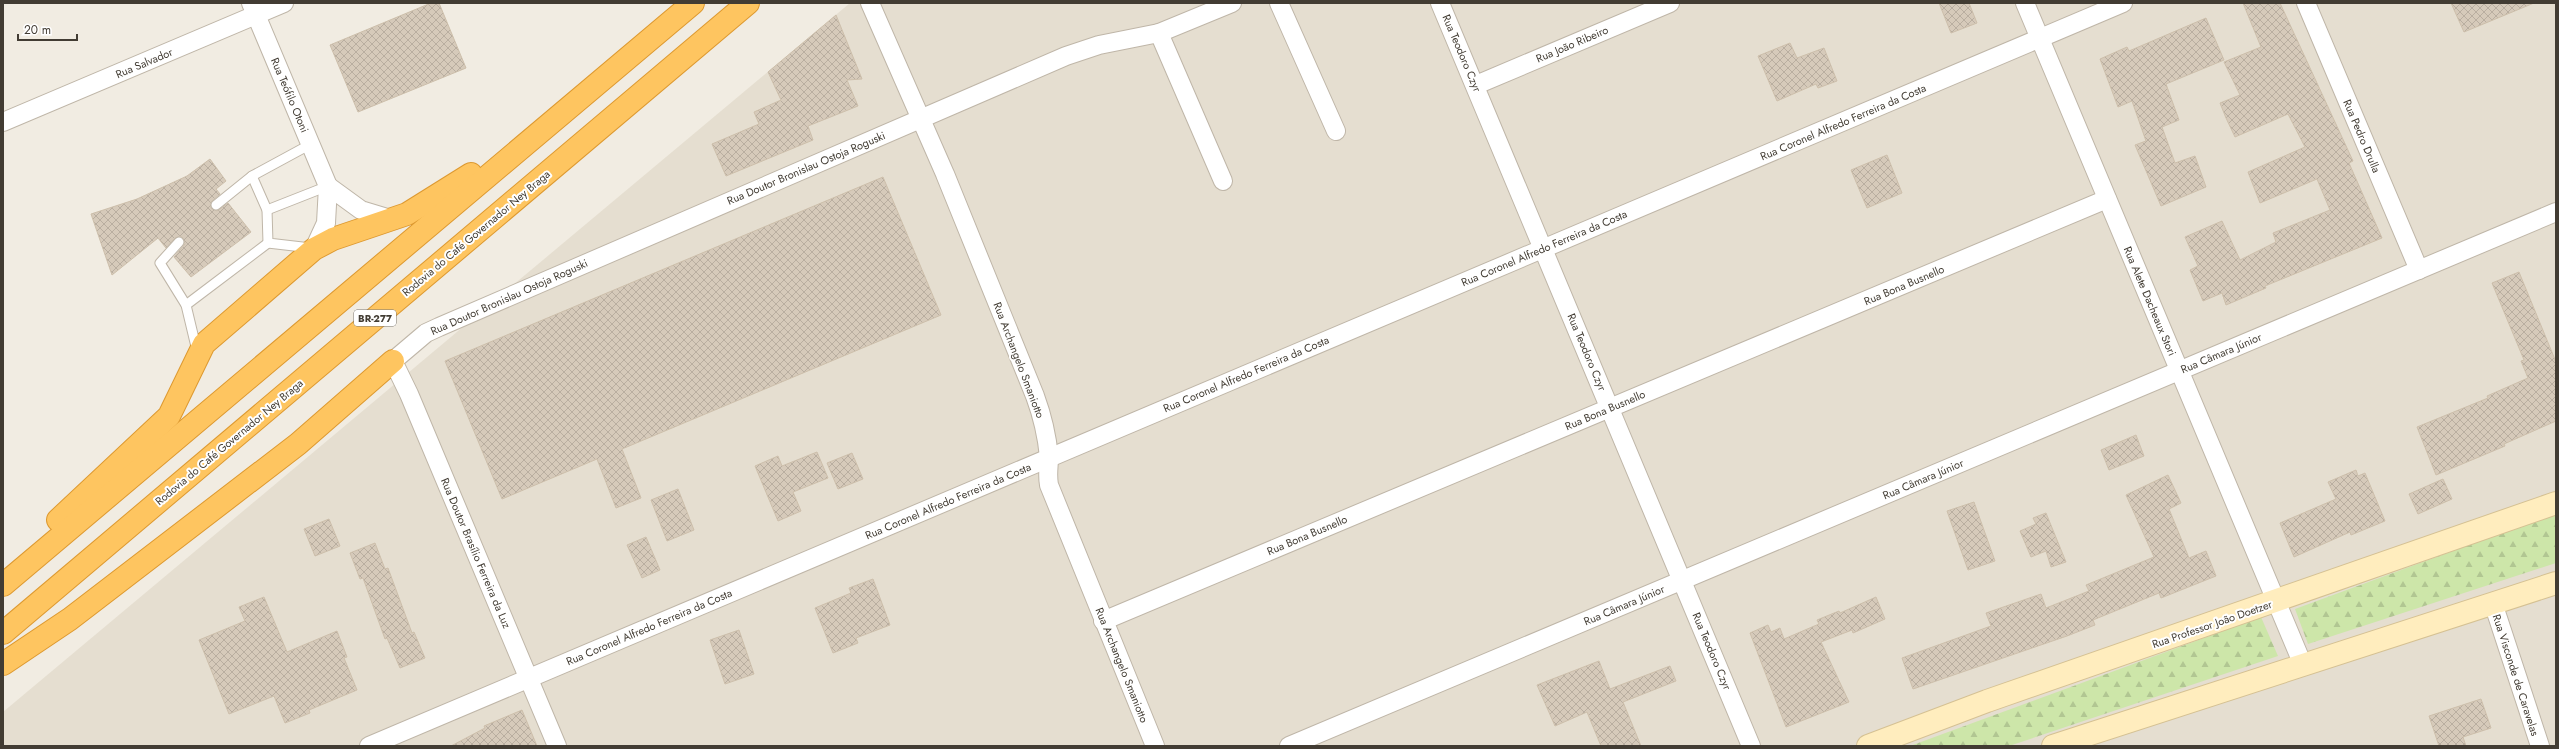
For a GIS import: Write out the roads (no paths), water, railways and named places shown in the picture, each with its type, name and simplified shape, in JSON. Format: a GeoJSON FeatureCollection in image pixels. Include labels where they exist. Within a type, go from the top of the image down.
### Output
{"type":"FeatureCollection","features":[{"type":"Feature","properties":{"kind":"highway"},"geometry":{"type":"LineString","coordinates":[[9,580],[541,129],[693,3]]}},
{"type":"Feature","properties":{"kind":"highway","name":"Rodovia do Café Governador Ney Braga"},"geometry":{"type":"LineString","coordinates":[[3,633],[748,3]]}},
{"type":"Feature","properties":{"kind":"highway"},"geometry":{"type":"LineString","coordinates":[[9,580],[58,520],[169,416],[177,404],[198,353],[212,336],[314,249],[333,239],[394,220],[422,206],[541,129]]}},
{"type":"Feature","properties":{"kind":"highway"},"geometry":{"type":"LineString","coordinates":[[3,664],[70,619],[298,444],[392,361]]}},
{"type":"Feature","properties":{"kind":"main road","name":"Rua Professor João Doetzer"},"geometry":{"type":"LineString","coordinates":[[1868,746],[1981,703],[2556,503]]}},
{"type":"Feature","properties":{"kind":"main road"},"geometry":{"type":"LineString","coordinates":[[2053,746],[2556,582]]}},
{"type":"Feature","properties":{"kind":"street","name":"Rua Salvador"},"geometry":{"type":"LineString","coordinates":[[3,122],[254,9],[284,3]]}},
{"type":"Feature","properties":{"kind":"street","name":"Rua Archangelo Smaniotto"},"geometry":{"type":"LineString","coordinates":[[870,3],[945,174],[1035,396],[1044,428],[1049,458],[1047,472],[1049,484],[1154,746]]}},
{"type":"Feature","properties":{"kind":"street","name":"Rua Doutor Bronislau Ostoja Roguski"},"geometry":{"type":"LineString","coordinates":[[392,361],[426,333],[438,327],[920,119],[1083,50],[1159,32],[1232,3]]}},
{"type":"Feature","properties":{"kind":"street"},"geometry":{"type":"LineString","coordinates":[[1279,3],[1336,131]]}},
{"type":"Feature","properties":{"kind":"street","name":"Rua Teodoro Czyr"},"geometry":{"type":"LineString","coordinates":[[1440,3],[1476,84],[1543,248],[1752,746]]}},
{"type":"Feature","properties":{"kind":"street","name":"Rua João Ribeiro"},"geometry":{"type":"LineString","coordinates":[[1476,84],[1670,3]]}},
{"type":"Feature","properties":{"kind":"street","name":"Rua Alete Dacheaux Stori"},"geometry":{"type":"LineString","coordinates":[[2025,3],[2303,665]]}},
{"type":"Feature","properties":{"kind":"street","name":"Rua Coronel Alfredo Ferreira da Costa"},"geometry":{"type":"LineString","coordinates":[[369,746],[2123,3]]}},
{"type":"Feature","properties":{"kind":"street","name":"Rua Pedro Drulla"},"geometry":{"type":"LineString","coordinates":[[2306,3],[2419,270]]}},
{"type":"Feature","properties":{"kind":"street","name":"Rua Teófilo Otoni"},"geometry":{"type":"LineString","coordinates":[[254,9],[328,186],[326,223],[314,249]]}},
{"type":"Feature","properties":{"kind":"street"},"geometry":{"type":"LineString","coordinates":[[1159,32],[1224,181]]}},
{"type":"Feature","properties":{"kind":"street"},"geometry":{"type":"LineString","coordinates":[[328,186],[361,210],[394,220]]}},
{"type":"Feature","properties":{"kind":"street","name":"Rua Bona Busnello"},"geometry":{"type":"LineString","coordinates":[[1103,621],[2107,199]]}},
{"type":"Feature","properties":{"kind":"street","name":"Rua Câmara Júnior"},"geometry":{"type":"LineString","coordinates":[[1289,746],[2556,212]]}},
{"type":"Feature","properties":{"kind":"street","name":"Rua Doutor Brasílio Ferreira da Luz"},"geometry":{"type":"LineString","coordinates":[[392,361],[406,387],[557,746]]}},
{"type":"Feature","properties":{"kind":"street","name":"Rua Visconde de Caravelas"},"geometry":{"type":"LineString","coordinates":[[2493,603],[2540,746]]}},
{"type":"Feature","properties":{"kind":"lane"},"geometry":{"type":"LineString","coordinates":[[216,205],[252,176],[310,144]]}},
{"type":"Feature","properties":{"kind":"lane"},"geometry":{"type":"LineString","coordinates":[[252,176],[267,210],[268,242]]}},
{"type":"Feature","properties":{"kind":"lane"},"geometry":{"type":"LineString","coordinates":[[267,210],[328,186]]}},
{"type":"Feature","properties":{"kind":"lane"},"geometry":{"type":"LineString","coordinates":[[179,242],[160,263],[186,305],[198,353]]}},
{"type":"Feature","properties":{"kind":"lane"},"geometry":{"type":"LineString","coordinates":[[186,305],[268,242],[314,249]]}}]}
